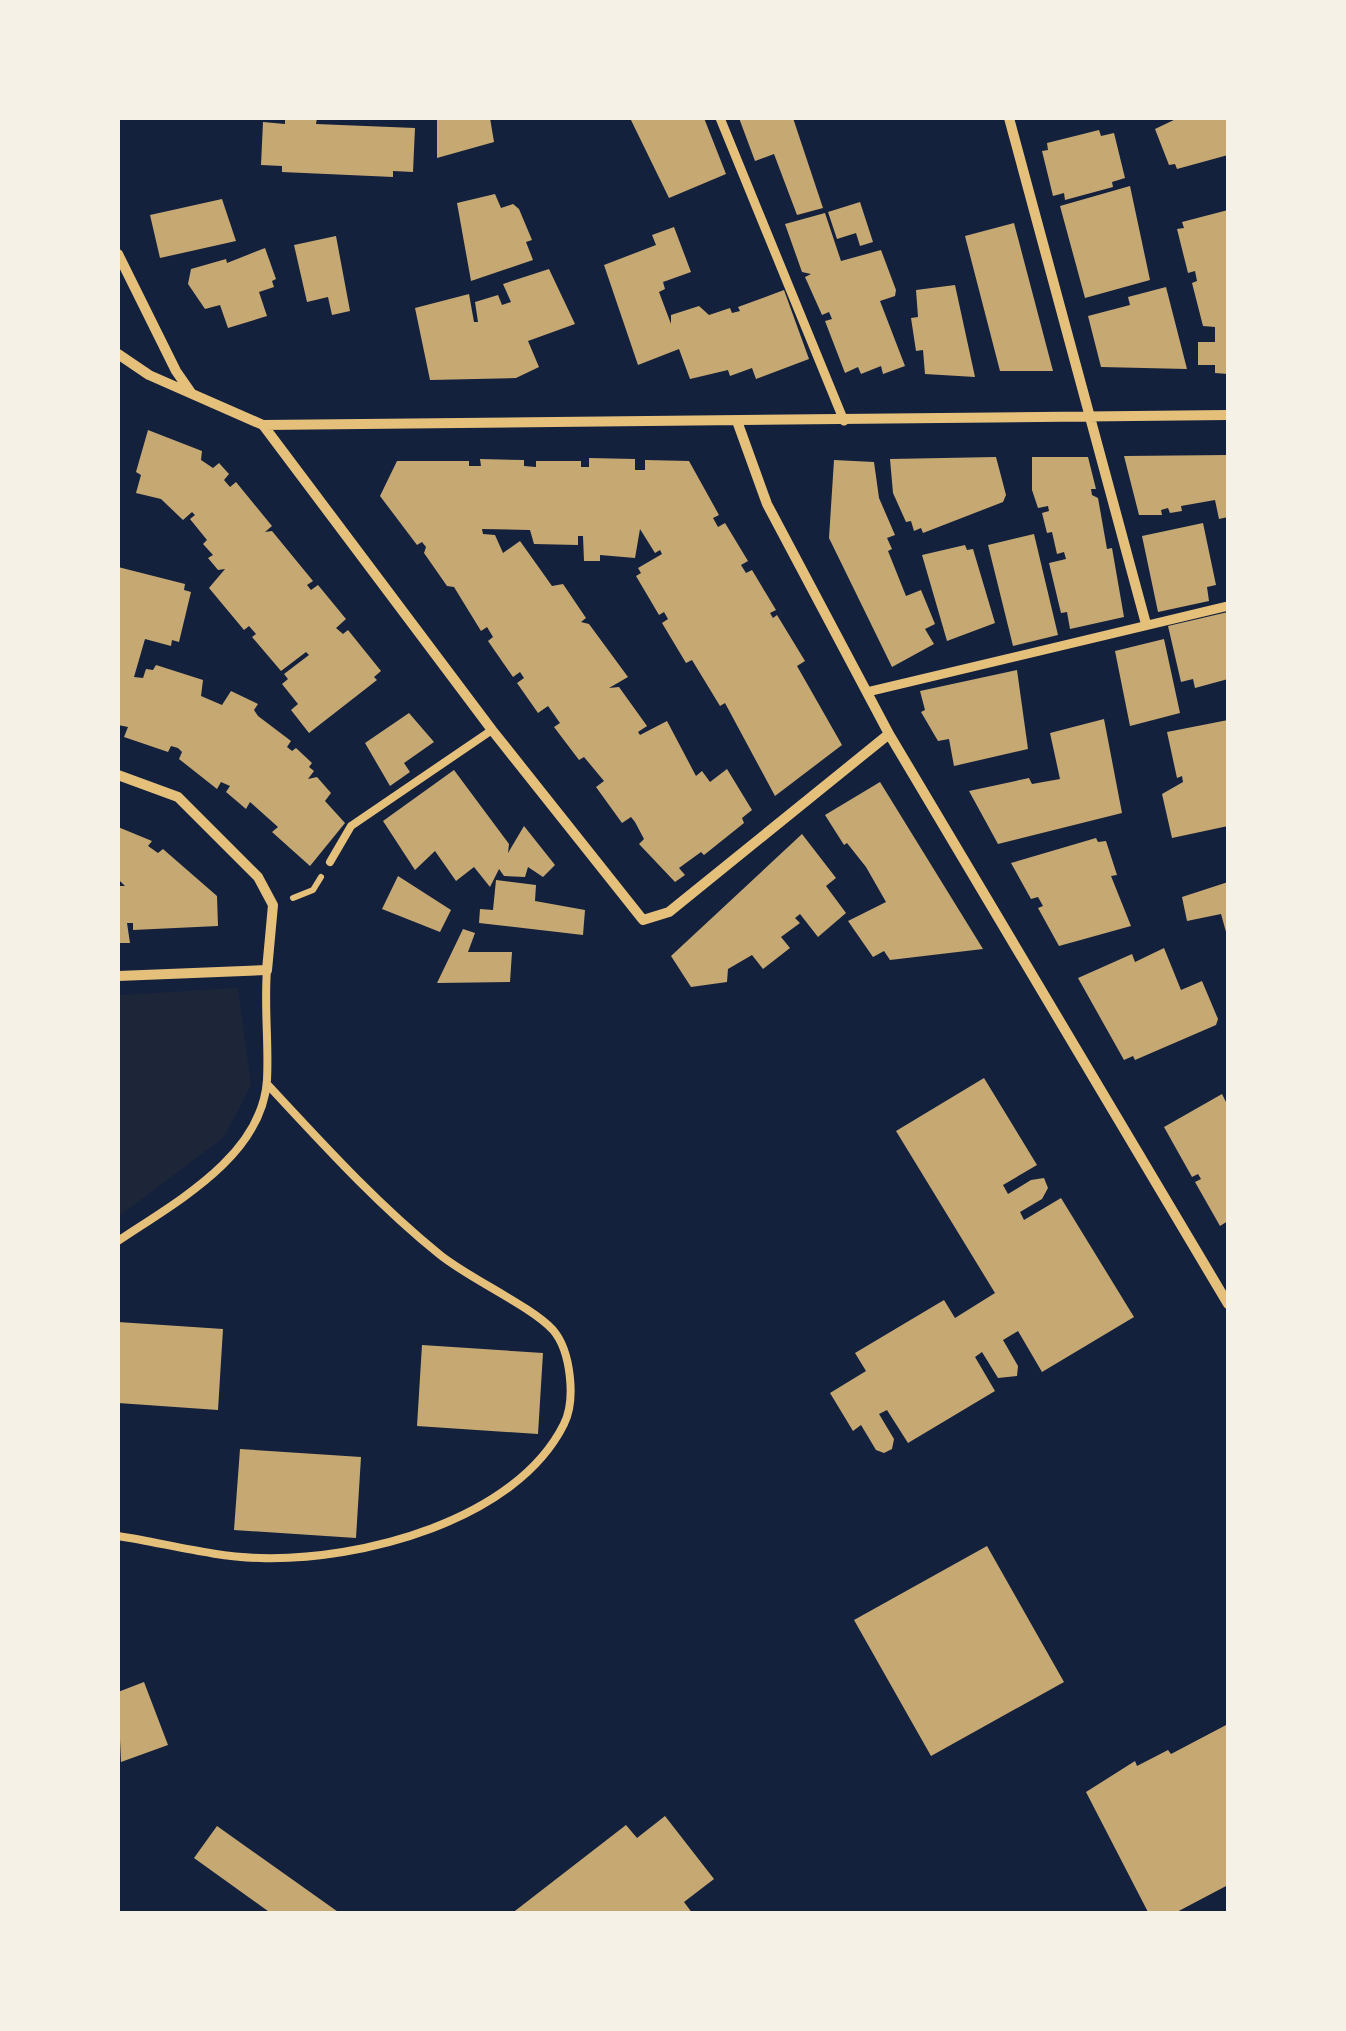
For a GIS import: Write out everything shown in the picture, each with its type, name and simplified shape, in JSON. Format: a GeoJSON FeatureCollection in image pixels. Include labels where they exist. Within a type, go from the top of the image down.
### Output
{"type":"FeatureCollection","features":[{"type":"Feature","properties":{"kind":"street"},"geometry":{"type":"LineString","coordinates":[[720,118],[844,421]]}},
{"type":"Feature","properties":{"kind":"street"},"geometry":{"type":"LineString","coordinates":[[1009,118],[1146,624]]}},
{"type":"Feature","properties":{"kind":"street"},"geometry":{"type":"LineString","coordinates":[[118,254],[176,371],[193,394]]}},
{"type":"Feature","properties":{"kind":"street"},"geometry":{"type":"LineString","coordinates":[[118,357],[263,425],[1228,415]]}},
{"type":"Feature","properties":{"kind":"street"},"geometry":{"type":"LineString","coordinates":[[737,421],[767,504],[890,734],[1228,1304]]}},
{"type":"Feature","properties":{"kind":"street"},"geometry":{"type":"LineString","coordinates":[[263,425],[492,730],[642,920],[669,912],[890,734]]}},
{"type":"Feature","properties":{"kind":"street"},"geometry":{"type":"LineString","coordinates":[[867,692],[1228,606]]}},
{"type":"Feature","properties":{"kind":"street"},"geometry":{"type":"LineString","coordinates":[[118,774],[178,797],[258,877],[273,905],[266,970],[118,976]]}},
{"type":"Feature","properties":{"kind":"lane"},"geometry":{"type":"LineString","coordinates":[[330,862],[351,826],[492,730]]}},
{"type":"Feature","properties":{"kind":"lane"},"geometry":{"type":"LineString","coordinates":[[118,1240],[192,1191],[231,1156],[252,1127],[267,1084],[266,970]]}},
{"type":"Feature","properties":{"kind":"lane"},"geometry":{"type":"LineString","coordinates":[[118,1536],[258,1558],[347,1555],[465,1515],[548,1455],[567,1417],[569,1367],[553,1330],[442,1256],[356,1180],[267,1084]]}},
{"type":"Feature","properties":{"kind":"shaded area"},"geometry":{"type":"Polygon","coordinates":[[[238,988],[251,1085],[224,1137],[118,1217],[118,995],[238,988]]]}},
{"type":"Feature","properties":{"kind":"building"},"geometry":{"type":"Polygon","coordinates":[[[285,118],[317,118],[316,124],[415,128],[413,172],[393,171],[393,177],[282,172],[282,166],[261,165],[263,122],[285,124],[285,118]]]}},
{"type":"Feature","properties":{"kind":"building"},"geometry":{"type":"Polygon","coordinates":[[[437,118],[490,118],[494,142],[437,158],[437,118]]]}},
{"type":"Feature","properties":{"kind":"building"},"geometry":{"type":"Polygon","coordinates":[[[630,118],[704,118],[726,174],[669,198],[630,118]]]}},
{"type":"Feature","properties":{"kind":"building"},"geometry":{"type":"Polygon","coordinates":[[[739,118],[793,118],[823,208],[797,215],[774,154],[755,161],[739,118]]]}},
{"type":"Feature","properties":{"kind":"building"},"geometry":{"type":"Polygon","coordinates":[[[1178,118],[1226,118],[1228,155],[1177,169],[1175,164],[1169,165],[1155,129],[1178,118]]]}},
{"type":"Feature","properties":{"kind":"building"},"geometry":{"type":"Polygon","coordinates":[[[1099,130],[1101,136],[1114,133],[1125,178],[1112,182],[1113,187],[1065,200],[1064,193],[1053,196],[1042,151],[1048,150],[1047,143],[1099,130]]]}},
{"type":"Feature","properties":{"kind":"building"},"geometry":{"type":"Polygon","coordinates":[[[1130,186],[1150,280],[1085,298],[1060,206],[1130,186]]]}},
{"type":"Feature","properties":{"kind":"building"},"geometry":{"type":"Polygon","coordinates":[[[495,194],[501,208],[513,204],[519,209],[532,240],[526,242],[533,260],[471,281],[457,203],[495,194]]]}},
{"type":"Feature","properties":{"kind":"building"},"geometry":{"type":"Polygon","coordinates":[[[222,199],[236,241],[160,258],[150,215],[222,199]]]}},
{"type":"Feature","properties":{"kind":"building"},"geometry":{"type":"Polygon","coordinates":[[[860,202],[873,242],[860,246],[856,233],[837,239],[828,212],[860,202]]]}},
{"type":"Feature","properties":{"kind":"building"},"geometry":{"type":"Polygon","coordinates":[[[1228,210],[1228,374],[1215,373],[1215,365],[1198,365],[1198,342],[1215,342],[1215,327],[1203,326],[1192,283],[1197,281],[1195,271],[1188,273],[1177,229],[1184,228],[1182,222],[1228,210]]]}},
{"type":"Feature","properties":{"kind":"building"},"geometry":{"type":"Polygon","coordinates":[[[825,213],[841,261],[881,250],[896,290],[895,296],[880,301],[905,366],[883,374],[881,366],[861,374],[858,367],[845,373],[825,321],[832,319],[829,312],[822,315],[805,277],[811,274],[802,272],[785,224],[825,213]]]}},
{"type":"Feature","properties":{"kind":"building"},"geometry":{"type":"Polygon","coordinates":[[[1014,223],[1053,371],[1000,371],[965,236],[1014,223]]]}},
{"type":"Feature","properties":{"kind":"building"},"geometry":{"type":"Polygon","coordinates":[[[674,227],[691,272],[663,282],[665,289],[659,292],[671,324],[671,315],[699,306],[709,315],[730,308],[732,313],[740,311],[738,307],[784,290],[809,359],[756,379],[752,368],[730,376],[728,370],[690,379],[679,349],[638,365],[604,265],[656,245],[652,235],[674,227]]]}},
{"type":"Feature","properties":{"kind":"building"},"geometry":{"type":"Polygon","coordinates":[[[336,236],[350,311],[332,315],[328,297],[307,302],[294,245],[336,236]]]}},
{"type":"Feature","properties":{"kind":"building"},"geometry":{"type":"Polygon","coordinates":[[[265,248],[276,279],[272,281],[274,287],[259,292],[267,316],[228,328],[220,305],[205,309],[188,284],[191,269],[226,259],[227,263],[265,248]]]}},
{"type":"Feature","properties":{"kind":"building"},"geometry":{"type":"Polygon","coordinates":[[[549,269],[575,324],[528,341],[539,367],[516,378],[430,380],[415,308],[469,294],[474,322],[478,322],[475,302],[498,295],[502,305],[511,302],[503,284],[549,269]]]}},
{"type":"Feature","properties":{"kind":"building"},"geometry":{"type":"Polygon","coordinates":[[[955,285],[975,377],[925,374],[923,350],[916,351],[911,318],[918,317],[916,290],[955,285]]]}},
{"type":"Feature","properties":{"kind":"building"},"geometry":{"type":"Polygon","coordinates":[[[1166,287],[1187,369],[1101,367],[1088,316],[1130,305],[1128,297],[1166,287]]]}},
{"type":"Feature","properties":{"kind":"building"},"geometry":{"type":"Polygon","coordinates":[[[148,430],[202,451],[201,460],[213,468],[219,463],[229,474],[224,480],[230,487],[236,482],[272,526],[265,532],[272,531],[313,581],[307,585],[311,590],[318,585],[346,619],[336,628],[343,634],[348,630],[381,671],[374,677],[377,680],[309,733],[291,710],[298,704],[282,684],[288,679],[284,674],[309,655],[306,652],[281,671],[252,637],[256,634],[249,626],[244,630],[209,588],[225,569],[218,570],[208,558],[213,555],[203,544],[207,540],[190,519],[195,515],[192,512],[183,520],[161,499],[136,493],[141,475],[136,472],[148,430]]]}},
{"type":"Feature","properties":{"kind":"building"},"geometry":{"type":"Polygon","coordinates":[[[1228,455],[1228,517],[1219,519],[1215,500],[1181,506],[1182,511],[1170,513],[1168,508],[1161,510],[1162,515],[1139,515],[1124,456],[1228,455]]]}},
{"type":"Feature","properties":{"kind":"building"},"geometry":{"type":"Polygon","coordinates":[[[996,457],[1006,495],[1003,502],[923,533],[921,528],[914,531],[911,521],[906,522],[893,493],[890,459],[996,457]]]}},
{"type":"Feature","properties":{"kind":"building"},"geometry":{"type":"Polygon","coordinates":[[[1032,457],[1088,457],[1096,489],[1091,489],[1092,495],[1098,498],[1107,549],[1112,548],[1124,617],[1070,629],[1067,612],[1061,613],[1049,563],[1066,559],[1064,552],[1057,554],[1052,532],[1047,533],[1042,513],[1049,511],[1048,506],[1038,508],[1032,490],[1032,457]]]}},
{"type":"Feature","properties":{"kind":"building"},"geometry":{"type":"Polygon","coordinates":[[[589,458],[635,459],[635,470],[645,470],[645,460],[689,461],[719,515],[713,518],[718,527],[725,523],[748,561],[741,565],[746,573],[752,570],[776,610],[770,613],[773,618],[777,615],[805,661],[797,666],[842,745],[775,796],[725,703],[720,706],[692,660],[686,663],[662,623],[668,619],[664,612],[659,615],[636,576],[641,573],[638,568],[662,554],[660,550],[655,553],[640,529],[635,558],[600,555],[600,561],[584,561],[583,536],[578,536],[578,545],[534,544],[530,530],[482,529],[483,534],[495,535],[503,553],[520,541],[552,586],[563,584],[586,618],[581,622],[589,624],[628,677],[609,688],[619,687],[647,726],[638,732],[640,735],[667,721],[696,776],[702,771],[710,782],[727,769],[752,810],[742,818],[744,823],[704,855],[701,852],[679,868],[685,875],[675,882],[639,844],[644,839],[631,817],[622,823],[596,787],[604,781],[584,757],[579,760],[554,727],[560,723],[548,706],[538,713],[517,683],[524,678],[520,672],[513,677],[488,641],[493,637],[487,627],[481,631],[454,587],[447,586],[424,553],[426,547],[422,542],[417,545],[380,496],[397,461],[469,461],[469,466],[481,466],[480,459],[524,460],[524,466],[536,467],[536,461],[581,461],[581,467],[589,467],[589,458]]]}},
{"type":"Feature","properties":{"kind":"building"},"geometry":{"type":"Polygon","coordinates":[[[834,460],[874,462],[879,498],[895,535],[887,538],[892,549],[888,551],[906,596],[921,590],[935,624],[925,629],[934,644],[892,667],[829,538],[834,460]]]}},
{"type":"Feature","properties":{"kind":"building"},"geometry":{"type":"Polygon","coordinates":[[[1203,523],[1216,585],[1207,587],[1209,601],[1158,612],[1142,536],[1203,523]]]}},
{"type":"Feature","properties":{"kind":"building"},"geometry":{"type":"Polygon","coordinates":[[[1034,534],[1058,635],[1013,646],[988,545],[1034,534]]]}},
{"type":"Feature","properties":{"kind":"building"},"geometry":{"type":"Polygon","coordinates":[[[965,545],[967,550],[973,549],[995,623],[947,641],[922,555],[965,545]]]}},
{"type":"Feature","properties":{"kind":"building"},"geometry":{"type":"Polygon","coordinates":[[[118,567],[185,584],[184,590],[191,592],[179,642],[172,640],[171,646],[145,639],[134,677],[143,678],[146,669],[153,670],[156,665],[203,680],[201,696],[222,705],[231,691],[258,704],[254,710],[258,716],[291,741],[287,747],[292,751],[296,748],[312,763],[309,767],[314,771],[308,779],[317,777],[331,793],[325,801],[345,823],[310,866],[272,832],[278,827],[250,802],[246,809],[226,792],[230,786],[221,782],[217,789],[179,759],[182,752],[178,748],[171,746],[168,752],[124,737],[128,727],[118,725],[118,567]]]}},
{"type":"Feature","properties":{"kind":"building"},"geometry":{"type":"Polygon","coordinates":[[[1228,612],[1228,679],[1195,688],[1193,679],[1181,682],[1168,626],[1228,612]]]}},
{"type":"Feature","properties":{"kind":"building"},"geometry":{"type":"Polygon","coordinates":[[[1164,639],[1180,713],[1130,726],[1115,651],[1164,639]]]}},
{"type":"Feature","properties":{"kind":"building"},"geometry":{"type":"Polygon","coordinates":[[[1017,670],[1028,749],[954,766],[949,739],[938,741],[921,712],[925,710],[920,691],[1017,670]]]}},
{"type":"Feature","properties":{"kind":"building"},"geometry":{"type":"Polygon","coordinates":[[[409,713],[434,742],[404,763],[410,772],[390,786],[365,743],[409,713]]]}},
{"type":"Feature","properties":{"kind":"building"},"geometry":{"type":"Polygon","coordinates":[[[1104,719],[1122,813],[998,844],[969,791],[1029,778],[1032,784],[1060,779],[1050,733],[1104,719]]]}},
{"type":"Feature","properties":{"kind":"building"},"geometry":{"type":"Polygon","coordinates":[[[1228,720],[1228,826],[1172,838],[1162,794],[1183,782],[1182,776],[1177,778],[1167,732],[1228,720]]]}},
{"type":"Feature","properties":{"kind":"building"},"geometry":{"type":"Polygon","coordinates":[[[454,770],[509,844],[508,853],[524,826],[555,865],[543,877],[528,867],[525,877],[504,876],[499,869],[490,887],[474,867],[456,881],[435,851],[415,870],[383,821],[454,770]]]}},
{"type":"Feature","properties":{"kind":"building"},"geometry":{"type":"Polygon","coordinates":[[[880,782],[983,949],[890,960],[884,951],[873,957],[848,921],[886,902],[866,867],[847,843],[844,845],[825,815],[880,782]]]}},
{"type":"Feature","properties":{"kind":"building"},"geometry":{"type":"Polygon","coordinates":[[[118,827],[152,841],[148,846],[158,853],[163,849],[217,896],[218,926],[133,930],[133,923],[127,923],[130,943],[118,943],[118,886],[125,886],[118,879],[118,827]]]}},
{"type":"Feature","properties":{"kind":"building"},"geometry":{"type":"Polygon","coordinates":[[[802,834],[836,878],[826,886],[846,913],[818,937],[800,914],[795,918],[800,923],[781,937],[790,948],[763,969],[752,955],[728,969],[727,982],[691,987],[671,956],[802,834]]]}},
{"type":"Feature","properties":{"kind":"building"},"geometry":{"type":"Polygon","coordinates":[[[1096,838],[1098,842],[1106,841],[1117,875],[1111,876],[1131,926],[1059,946],[1038,908],[1043,906],[1038,897],[1031,899],[1011,863],[1096,838]]]}},
{"type":"Feature","properties":{"kind":"building"},"geometry":{"type":"Polygon","coordinates":[[[398,876],[451,910],[440,932],[382,909],[398,876]]]}},
{"type":"Feature","properties":{"kind":"building"},"geometry":{"type":"Polygon","coordinates":[[[496,880],[536,885],[535,901],[585,910],[583,935],[479,923],[480,909],[493,910],[496,880]]]}},
{"type":"Feature","properties":{"kind":"building"},"geometry":{"type":"Polygon","coordinates":[[[1228,882],[1228,939],[1221,914],[1187,921],[1182,897],[1228,882]]]}},
{"type":"Feature","properties":{"kind":"building"},"geometry":{"type":"Polygon","coordinates":[[[463,929],[475,933],[468,952],[512,952],[510,982],[437,983],[463,929]]]}},
{"type":"Feature","properties":{"kind":"building"},"geometry":{"type":"Polygon","coordinates":[[[1164,948],[1181,990],[1202,981],[1218,1019],[1216,1025],[1135,1060],[1133,1056],[1124,1060],[1078,978],[1132,954],[1135,962],[1164,948]]]}},
{"type":"Feature","properties":{"kind":"building"},"geometry":{"type":"Polygon","coordinates":[[[984,1078],[1037,1165],[1003,1185],[1008,1194],[1031,1180],[1044,1178],[1048,1188],[1042,1199],[1020,1212],[1024,1220],[1061,1198],[1134,1317],[1042,1372],[1018,1331],[1003,1340],[1018,1366],[1017,1376],[998,1378],[982,1352],[975,1357],[995,1391],[908,1443],[887,1410],[879,1414],[894,1439],[892,1449],[884,1453],[876,1450],[861,1425],[853,1431],[830,1393],[866,1371],[855,1353],[944,1300],[955,1318],[995,1293],[896,1131],[984,1078]]]}},
{"type":"Feature","properties":{"kind":"building"},"geometry":{"type":"Polygon","coordinates":[[[1222,1094],[1228,1106],[1228,1221],[1220,1226],[1195,1182],[1201,1179],[1198,1174],[1192,1177],[1164,1127],[1222,1094]]]}},
{"type":"Feature","properties":{"kind":"building"},"geometry":{"type":"Polygon","coordinates":[[[118,1322],[223,1329],[218,1410],[118,1403],[118,1322]]]}},
{"type":"Feature","properties":{"kind":"building"},"geometry":{"type":"Polygon","coordinates":[[[422,1345],[543,1353],[538,1434],[417,1426],[422,1345]]]}},
{"type":"Feature","properties":{"kind":"building"},"geometry":{"type":"Polygon","coordinates":[[[240,1449],[361,1457],[356,1538],[234,1530],[240,1449]]]}},
{"type":"Feature","properties":{"kind":"building"},"geometry":{"type":"Polygon","coordinates":[[[987,1546],[1064,1682],[931,1756],[854,1620],[987,1546]]]}},
{"type":"Feature","properties":{"kind":"building"},"geometry":{"type":"Polygon","coordinates":[[[144,1682],[168,1745],[121,1762],[118,1692],[144,1682]]]}},
{"type":"Feature","properties":{"kind":"building"},"geometry":{"type":"Polygon","coordinates":[[[1228,1724],[1228,1885],[1173,1914],[1149,1914],[1086,1792],[1135,1761],[1137,1766],[1168,1750],[1171,1754],[1228,1724]]]}},
{"type":"Feature","properties":{"kind":"building"},"geometry":{"type":"Polygon","coordinates":[[[665,1816],[714,1879],[684,1902],[693,1914],[511,1914],[626,1825],[637,1838],[665,1816]]]}},
{"type":"Feature","properties":{"kind":"building"},"geometry":{"type":"Polygon","coordinates":[[[217,1826],[341,1914],[272,1914],[194,1858],[217,1826]]]}}]}
